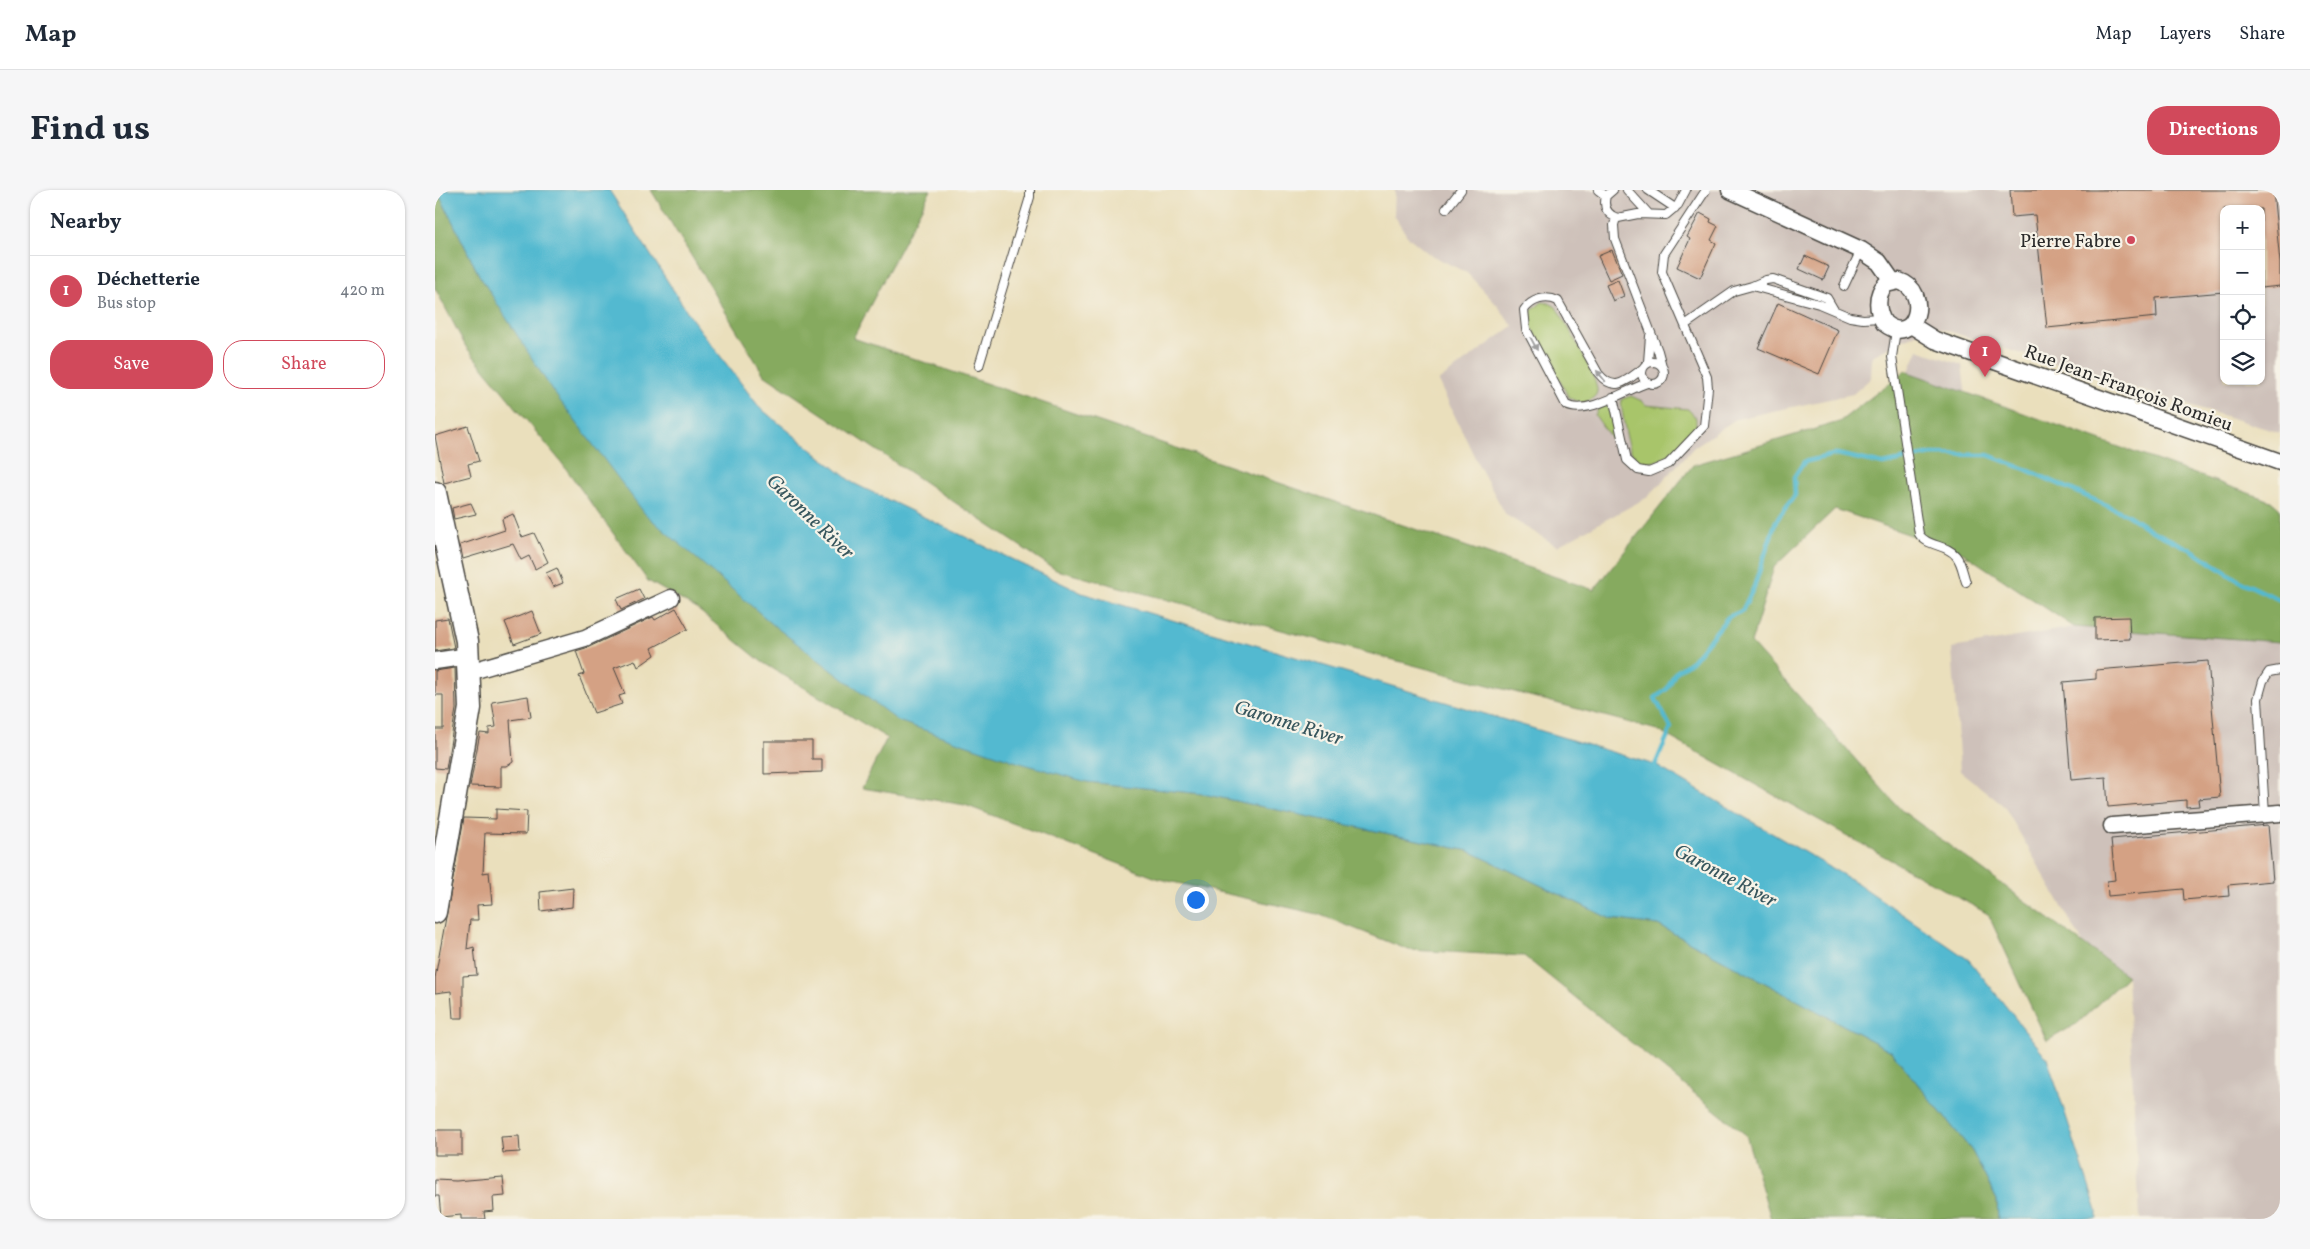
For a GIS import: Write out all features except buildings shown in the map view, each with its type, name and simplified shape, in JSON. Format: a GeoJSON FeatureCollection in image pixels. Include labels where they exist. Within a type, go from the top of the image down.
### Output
{"type":"FeatureCollection","features":[{"type":"Feature","properties":{"kind":"street"},"geometry":{"type":"LineString","coordinates":[[1729,190],[1861,250],[1879,262],[1893,282]]}},
{"type":"Feature","properties":{"kind":"street"},"geometry":{"type":"LineString","coordinates":[[1881,318],[1879,294],[1887,284],[1893,282],[1905,283],[1914,292],[1918,311],[1917,318],[1903,327]]}},
{"type":"Feature","properties":{"kind":"street","name":"Rue Jean-François Romieu"},"geometry":{"type":"LineString","coordinates":[[1881,318],[1884,323],[1903,327],[2280,462]]}},
{"type":"Feature","properties":{"kind":"street"},"geometry":{"type":"LineString","coordinates":[[435,493],[469,664],[470,708],[435,912]]}},
{"type":"Feature","properties":{"kind":"street"},"geometry":{"type":"LineString","coordinates":[[435,661],[469,664],[585,638],[671,598]]}},
{"type":"Feature","properties":{"kind":"street"},"geometry":{"type":"LineString","coordinates":[[2112,826],[2272,813]]}},
{"type":"Feature","properties":{"kind":"lane"},"geometry":{"type":"LineString","coordinates":[[979,366],[1030,197],[1029,190]]}},
{"type":"Feature","properties":{"kind":"lane"},"geometry":{"type":"LineString","coordinates":[[1446,209],[1461,190]]}},
{"type":"Feature","properties":{"kind":"lane"},"geometry":{"type":"LineString","coordinates":[[1598,190],[1606,196]]}},
{"type":"Feature","properties":{"kind":"lane"},"geometry":{"type":"LineString","coordinates":[[1613,190],[1606,196],[1605,208],[1608,213],[1616,218],[1648,213],[1666,215],[1675,208],[1686,190]]}},
{"type":"Feature","properties":{"kind":"lane"},"geometry":{"type":"LineString","coordinates":[[1627,190],[1648,213]]}},
{"type":"Feature","properties":{"kind":"lane"},"geometry":{"type":"LineString","coordinates":[[1648,190],[1675,208]]}},
{"type":"Feature","properties":{"kind":"lane"},"geometry":{"type":"LineString","coordinates":[[1613,397],[1625,454],[1630,464],[1642,472],[1657,470],[1668,464],[1704,426],[1706,418],[1707,377],[1662,272],[1663,260],[1706,190]]}},
{"type":"Feature","properties":{"kind":"lane"},"geometry":{"type":"LineString","coordinates":[[1616,218],[1614,225],[1615,239],[1658,351],[1663,376],[1661,380],[1652,384],[1647,382],[1641,374],[1642,370]]}},
{"type":"Feature","properties":{"kind":"lane"},"geometry":{"type":"LineString","coordinates":[[1844,286],[1861,250]]}},
{"type":"Feature","properties":{"kind":"lane"},"geometry":{"type":"LineString","coordinates":[[1685,325],[1734,291],[1752,286],[1819,304],[1850,317],[1863,319],[1881,318]]}},
{"type":"Feature","properties":{"kind":"lane"},"geometry":{"type":"LineString","coordinates":[[1647,382],[1585,407],[1577,408],[1566,405],[1526,329],[1523,314],[1527,305],[1547,298],[1558,301],[1598,373],[1606,382],[1616,385],[1642,370],[1648,362],[1650,334]]}},
{"type":"Feature","properties":{"kind":"lane"},"geometry":{"type":"LineString","coordinates":[[1903,327],[1892,357],[1919,534],[1925,541],[1951,551],[1956,555],[1966,582]]}},
{"type":"Feature","properties":{"kind":"lane"},"geometry":{"type":"LineString","coordinates":[[1648,362],[1658,363],[1662,366]]}},
{"type":"Feature","properties":{"kind":"lane"},"geometry":{"type":"LineString","coordinates":[[2272,813],[2258,699],[2263,681],[2269,672],[2280,670]]}},
{"type":"Feature","properties":{"kind":"shaded area"},"geometry":{"type":"Polygon","coordinates":[[[1395,190],[2280,190],[2280,433],[1932,326],[1872,356],[1871,378],[1853,394],[1736,419],[1694,447],[1648,497],[1557,546],[1506,515],[1478,464],[1438,381],[1513,326],[1497,305],[1467,273],[1429,254],[1407,236],[1394,215],[1395,190]]]}},
{"type":"Feature","properties":{"kind":"shaded area"},"geometry":{"type":"Polygon","coordinates":[[[1918,350],[1962,365],[1967,405],[1916,414],[1909,371],[1918,350]]]}},
{"type":"Feature","properties":{"kind":"shaded area"},"geometry":{"type":"Polygon","coordinates":[[[2074,627],[2280,642],[2280,1219],[2140,1219],[2127,976],[2083,943],[2004,806],[1960,771],[1952,648],[2074,627]]]}},
{"type":"Feature","properties":{"kind":"green space"},"geometry":{"type":"Polygon","coordinates":[[[435,190],[437,190],[479,275],[1087,782],[1203,794],[1469,851],[1611,919],[1658,925],[1891,1051],[1972,1151],[1997,1200],[1998,1219],[1771,1219],[1746,1135],[1524,956],[1409,950],[1318,914],[1159,879],[965,805],[862,788],[887,738],[762,662],[697,609],[648,581],[561,462],[466,347],[435,288],[435,190]]]}},
{"type":"Feature","properties":{"kind":"green space"},"geometry":{"type":"Polygon","coordinates":[[[651,190],[931,190],[853,338],[1594,590],[1693,465],[1839,422],[1905,371],[2271,501],[2280,509],[2280,642],[2074,627],[1963,553],[1835,509],[1774,567],[1751,643],[1901,810],[2127,976],[2078,1023],[2047,1041],[1988,914],[1657,730],[1056,570],[764,375],[651,190]]]}},
{"type":"Feature","properties":{"kind":"green space"},"geometry":{"type":"Polygon","coordinates":[[[1542,302],[1556,307],[1593,376],[1597,392],[1595,397],[1588,401],[1581,403],[1569,398],[1530,325],[1531,311],[1542,302]]]}},
{"type":"Feature","properties":{"kind":"green space"},"geometry":{"type":"Polygon","coordinates":[[[1631,396],[1646,405],[1688,409],[1696,418],[1696,427],[1679,447],[1664,458],[1648,463],[1639,462],[1629,445],[1621,405],[1622,399],[1631,396]]]}},
{"type":"Feature","properties":{"kind":"green space"},"geometry":{"type":"Polygon","coordinates":[[[1607,404],[1616,436],[1613,441],[1595,415],[1599,407],[1607,404]]]}},
{"type":"Feature","properties":{"kind":"water","name":"Garonne River"},"geometry":{"type":"Polygon","coordinates":[[[437,190],[609,190],[692,319],[760,408],[853,483],[1082,593],[1655,765],[1857,883],[1969,960],[2047,1058],[2097,1211],[2097,1219],[1998,1219],[1997,1200],[1972,1151],[1891,1051],[1658,925],[1611,919],[1469,851],[1203,794],[1087,782],[1017,762],[898,721],[777,628],[645,514],[552,390],[479,275],[437,190]]]}},
{"type":"Feature","properties":{"kind":"waterway"},"geometry":{"type":"LineString","coordinates":[[1653,770],[1671,728],[1655,698],[1668,688],[1675,673],[1693,660],[1728,617],[1742,611],[1754,587],[1776,521],[1795,495],[1794,477],[1804,462],[1837,454],[1883,464],[1932,454],[1988,455],[2025,469],[2126,514],[2152,531],[2192,550],[2236,579],[2280,600]]}},
{"type":"Feature","properties":{"kind":"place","name":"Pierre Fabre"},"geometry":{"type":"Point","coordinates":[2131,240]}},
{"type":"Feature","properties":{"kind":"place","name":"Déchetterie"},"geometry":{"type":"Point","coordinates":[1985,377]}}]}
